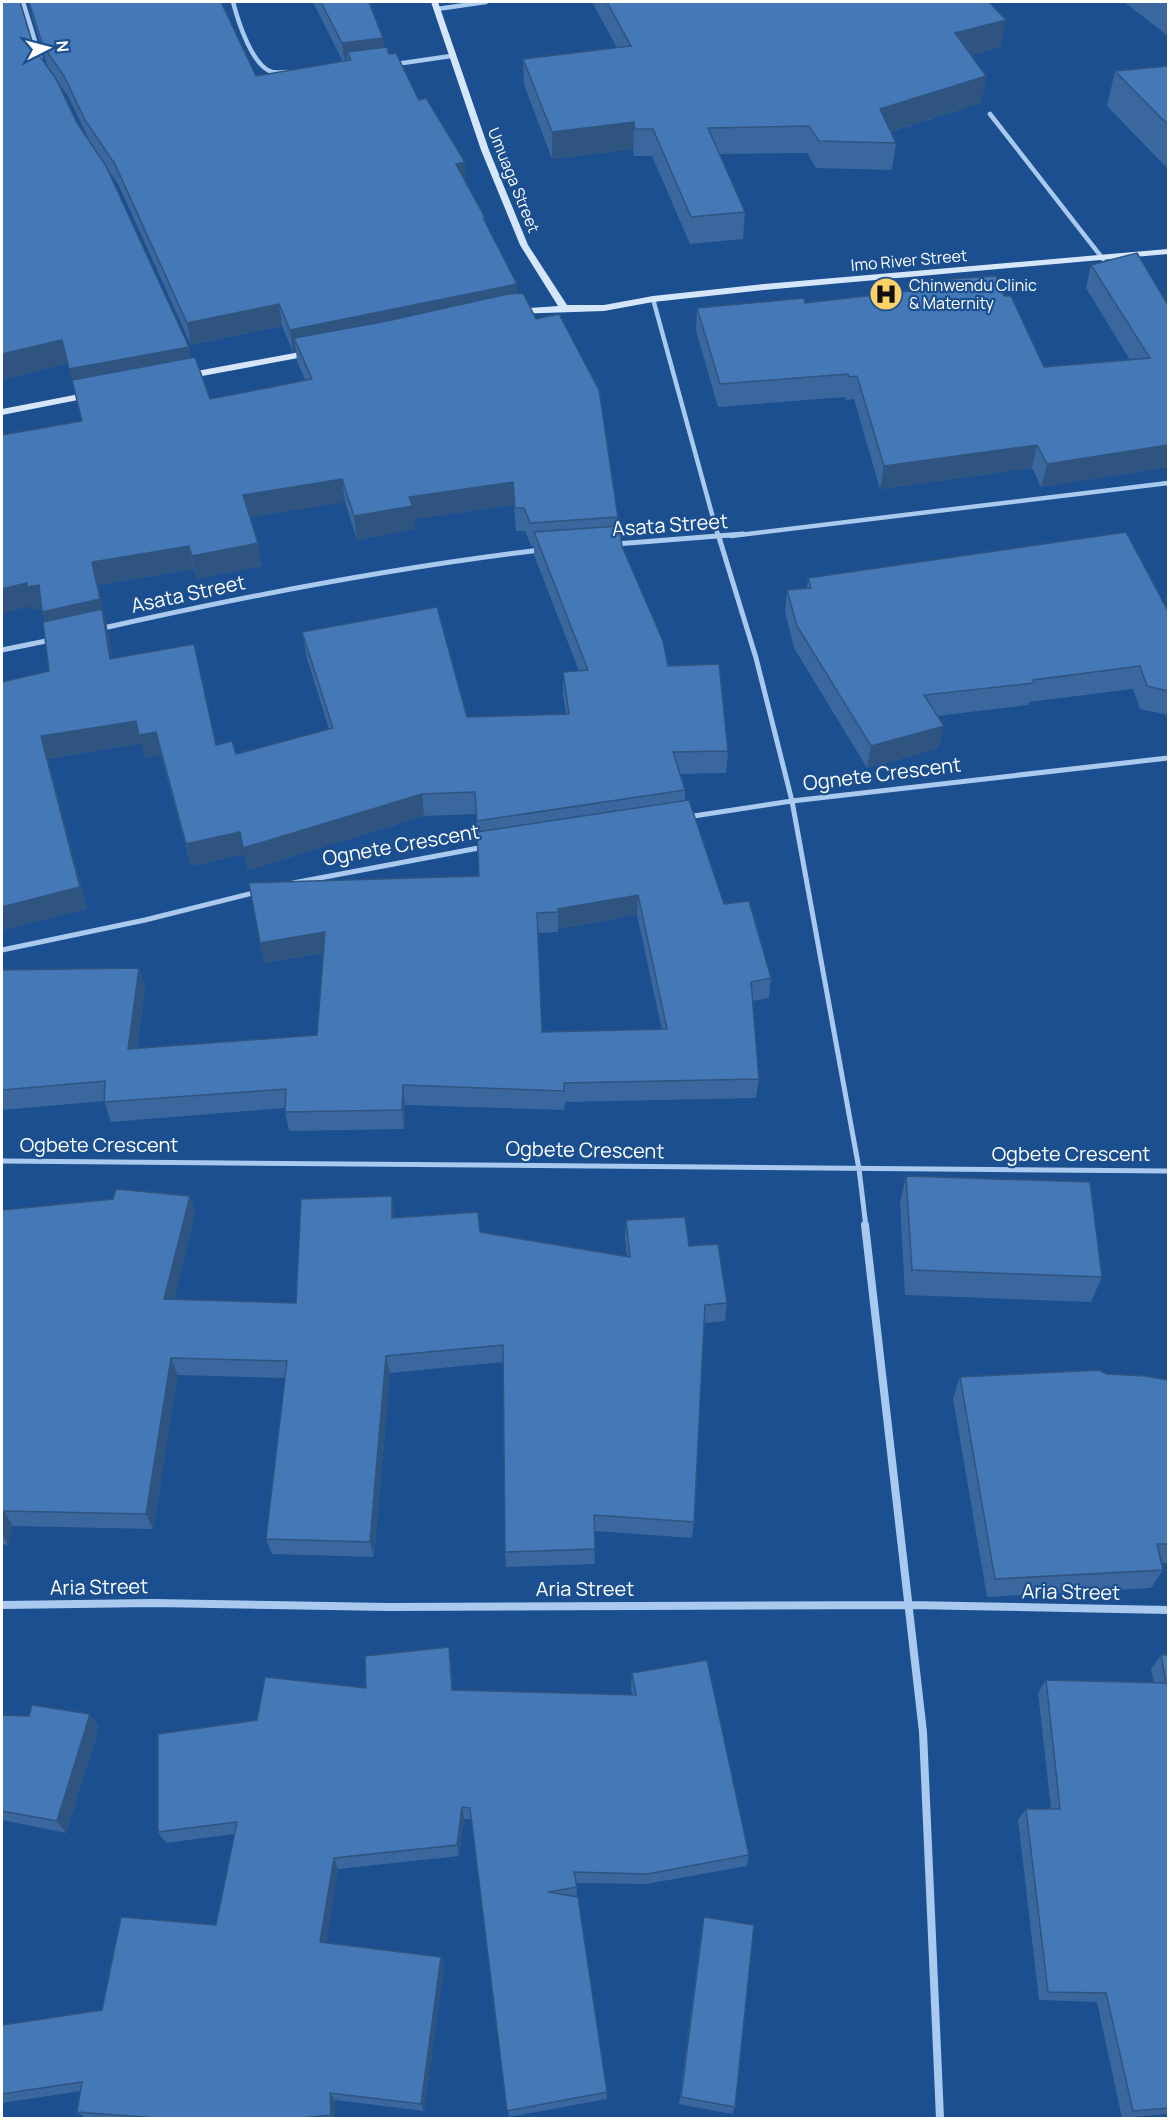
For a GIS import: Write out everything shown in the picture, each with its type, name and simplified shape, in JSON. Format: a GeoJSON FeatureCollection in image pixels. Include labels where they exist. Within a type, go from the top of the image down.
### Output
{"type":"FeatureCollection","features":[{"type":"Feature","properties":{"kind":"street"},"geometry":{"type":"LineString","coordinates":[[22,2],[44,70]]}},
{"type":"Feature","properties":{"kind":"street"},"geometry":{"type":"LineString","coordinates":[[233,2],[249,45],[260,62],[272,72],[290,72]]}},
{"type":"Feature","properties":{"kind":"street"},"geometry":{"type":"LineString","coordinates":[[435,5],[486,2]]}},
{"type":"Feature","properties":{"kind":"street","name":"Umuaga Street"},"geometry":{"type":"LineString","coordinates":[[435,5],[485,150],[524,245],[564,308]]}},
{"type":"Feature","properties":{"kind":"street"},"geometry":{"type":"LineString","coordinates":[[393,64],[451,56]]}},
{"type":"Feature","properties":{"kind":"street"},"geometry":{"type":"LineString","coordinates":[[990,114],[1103,259]]}},
{"type":"Feature","properties":{"kind":"street","name":"Imo River Street"},"geometry":{"type":"LineString","coordinates":[[508,312],[604,308],[652,299],[1168,252]]}},
{"type":"Feature","properties":{"kind":"street"},"geometry":{"type":"LineString","coordinates":[[652,299],[719,537],[756,658],[792,801],[859,1169],[923,1732],[940,2118]]}},
{"type":"Feature","properties":{"kind":"street"},"geometry":{"type":"LineString","coordinates":[[176,378],[322,351]]}},
{"type":"Feature","properties":{"kind":"street"},"geometry":{"type":"LineString","coordinates":[[194,363],[199,374]]}},
{"type":"Feature","properties":{"kind":"street"},"geometry":{"type":"LineString","coordinates":[[2,412],[106,392]]}},
{"type":"Feature","properties":{"kind":"street","name":"Asata Street"},"geometry":{"type":"LineString","coordinates":[[613,544],[719,537],[1168,483]]}},
{"type":"Feature","properties":{"kind":"street","name":"Asata Street"},"geometry":{"type":"LineString","coordinates":[[89,631],[357,575],[459,559],[549,549]]}},
{"type":"Feature","properties":{"kind":"street"},"geometry":{"type":"LineString","coordinates":[[2,650],[55,639]]}},
{"type":"Feature","properties":{"kind":"street","name":"Ognete Crescent"},"geometry":{"type":"LineString","coordinates":[[684,818],[792,801],[1168,758]]}},
{"type":"Feature","properties":{"kind":"street","name":"Ognete Crescent"},"geometry":{"type":"LineString","coordinates":[[291,884],[490,846]]}},
{"type":"Feature","properties":{"kind":"street"},"geometry":{"type":"LineString","coordinates":[[2,950],[145,920],[268,889]]}},
{"type":"Feature","properties":{"kind":"street","name":"Ogbete Crescent"},"geometry":{"type":"LineString","coordinates":[[2,1161],[1168,1171]]}},
{"type":"Feature","properties":{"kind":"street","name":"Aria Street"},"geometry":{"type":"LineString","coordinates":[[2,1605],[154,1603],[389,1607],[910,1605],[1168,1610]]}},
{"type":"Feature","properties":{"kind":"building"},"geometry":{"type":"Polygon","coordinates":[[[2,2],[20,2],[34,48],[56,79],[77,123],[106,166],[189,347],[69,369],[62,340],[2,354],[2,2]]]}},
{"type":"Feature","properties":{"kind":"building"},"geometry":{"type":"Polygon","coordinates":[[[29,2],[221,2],[256,76],[351,60],[347,52],[387,47],[389,54],[396,53],[419,100],[426,98],[465,162],[456,164],[517,284],[290,330],[279,304],[187,323],[115,164],[85,120],[64,76],[43,46],[29,2]]]}},
{"type":"Feature","properties":{"kind":"building"},"geometry":{"type":"Polygon","coordinates":[[[321,2],[369,2],[383,38],[342,43],[321,2]]]}},
{"type":"Feature","properties":{"kind":"building"},"geometry":{"type":"Polygon","coordinates":[[[607,2],[989,2],[1006,20],[955,33],[986,76],[880,109],[896,143],[819,141],[809,126],[708,128],[745,212],[691,217],[653,129],[635,129],[634,122],[552,132],[523,59],[631,46],[607,2]]]}},
{"type":"Feature","properties":{"kind":"building"},"geometry":{"type":"Polygon","coordinates":[[[1168,66],[1168,125],[1115,71],[1168,66]]]}},
{"type":"Feature","properties":{"kind":"building"},"geometry":{"type":"Polygon","coordinates":[[[1137,253],[1168,305],[1168,445],[1047,464],[1037,445],[884,466],[857,376],[849,377],[848,374],[720,384],[697,308],[804,298],[805,303],[953,286],[950,279],[996,276],[1004,296],[1011,296],[1044,367],[1150,358],[1091,265],[1137,253]]]}},
{"type":"Feature","properties":{"kind":"building"},"geometry":{"type":"Polygon","coordinates":[[[523,293],[536,319],[559,314],[599,390],[618,517],[530,523],[524,508],[515,508],[513,482],[409,497],[413,506],[354,516],[342,479],[243,495],[258,543],[192,556],[189,546],[92,562],[100,599],[42,612],[39,585],[27,587],[27,583],[2,589],[2,435],[82,421],[72,380],[195,357],[210,399],[312,379],[294,338],[387,321],[508,294],[523,293]]]}},
{"type":"Feature","properties":{"kind":"building"},"geometry":{"type":"Polygon","coordinates":[[[619,526],[622,546],[663,641],[668,666],[719,664],[728,751],[673,752],[685,790],[477,821],[475,792],[422,794],[243,848],[240,832],[186,844],[156,732],[139,735],[136,721],[41,736],[80,887],[2,907],[2,682],[49,671],[43,622],[102,609],[110,659],[194,644],[216,745],[232,741],[236,754],[333,728],[302,632],[437,607],[467,717],[569,714],[563,672],[588,670],[534,532],[619,526]]]}},
{"type":"Feature","properties":{"kind":"building"},"geometry":{"type":"Polygon","coordinates":[[[1126,532],[1168,611],[1168,691],[1147,686],[1140,666],[1033,680],[1034,683],[924,695],[944,726],[871,746],[797,626],[787,590],[811,588],[808,578],[1126,532]]]}},
{"type":"Feature","properties":{"kind":"building"},"geometry":{"type":"Polygon","coordinates":[[[689,800],[724,904],[749,901],[771,978],[751,982],[759,1079],[564,1083],[564,1091],[403,1085],[402,1110],[285,1112],[286,1089],[104,1102],[105,1081],[2,1090],[2,970],[139,968],[128,1049],[317,1035],[325,932],[260,943],[249,883],[479,876],[477,832],[689,800]],[[638,895],[558,909],[558,912],[537,913],[542,1032],[667,1029],[638,895]]]}},
{"type":"Feature","properties":{"kind":"building"},"geometry":{"type":"Polygon","coordinates":[[[906,1176],[1090,1182],[1102,1277],[912,1270],[906,1176]]]}},
{"type":"Feature","properties":{"kind":"building"},"geometry":{"type":"Polygon","coordinates":[[[116,1189],[190,1196],[164,1299],[296,1303],[301,1199],[392,1196],[392,1218],[478,1212],[480,1232],[630,1257],[626,1220],[685,1217],[689,1246],[718,1244],[727,1303],[705,1305],[694,1522],[594,1515],[595,1549],[505,1552],[503,1345],[386,1356],[370,1542],[266,1539],[287,1361],[171,1358],[146,1514],[4,1511],[2,1519],[2,1210],[113,1199],[116,1189]]]}},
{"type":"Feature","properties":{"kind":"building"},"geometry":{"type":"Polygon","coordinates":[[[1099,1370],[1107,1374],[1168,1380],[1168,1544],[1157,1544],[1163,1570],[995,1579],[960,1377],[1099,1370]]]}},
{"type":"Feature","properties":{"kind":"building"},"geometry":{"type":"Polygon","coordinates":[[[449,1647],[452,1690],[636,1695],[632,1673],[707,1660],[749,1855],[647,1874],[574,1872],[577,1887],[548,1892],[578,1897],[607,2092],[507,2111],[470,1808],[462,1807],[457,1845],[334,1858],[320,1942],[441,1957],[421,2104],[330,2093],[331,2115],[300,2118],[157,2118],[77,2112],[82,2082],[2,2094],[2,2025],[102,2010],[121,1917],[216,1925],[237,1822],[158,1832],[158,1734],[257,1720],[265,1677],[366,1688],[365,1656],[449,1647]]]}},
{"type":"Feature","properties":{"kind":"building"},"geometry":{"type":"Polygon","coordinates":[[[1161,1655],[1168,1655],[1168,2108],[1133,2111],[1106,1993],[1048,1992],[1026,1809],[1060,1809],[1046,1680],[1166,1683],[1161,1655]]]}},
{"type":"Feature","properties":{"kind":"building"},"geometry":{"type":"Polygon","coordinates":[[[32,1705],[90,1714],[57,1821],[2,1811],[2,1715],[29,1716],[32,1705]]]}},
{"type":"Feature","properties":{"kind":"building"},"geometry":{"type":"Polygon","coordinates":[[[704,1917],[754,1925],[735,2107],[681,2097],[704,1917]]]}},
{"type":"Feature","properties":{"kind":"place","name":"Chinwendu Clinic & Maternity"},"geometry":{"type":"Point","coordinates":[886,294]}}]}
